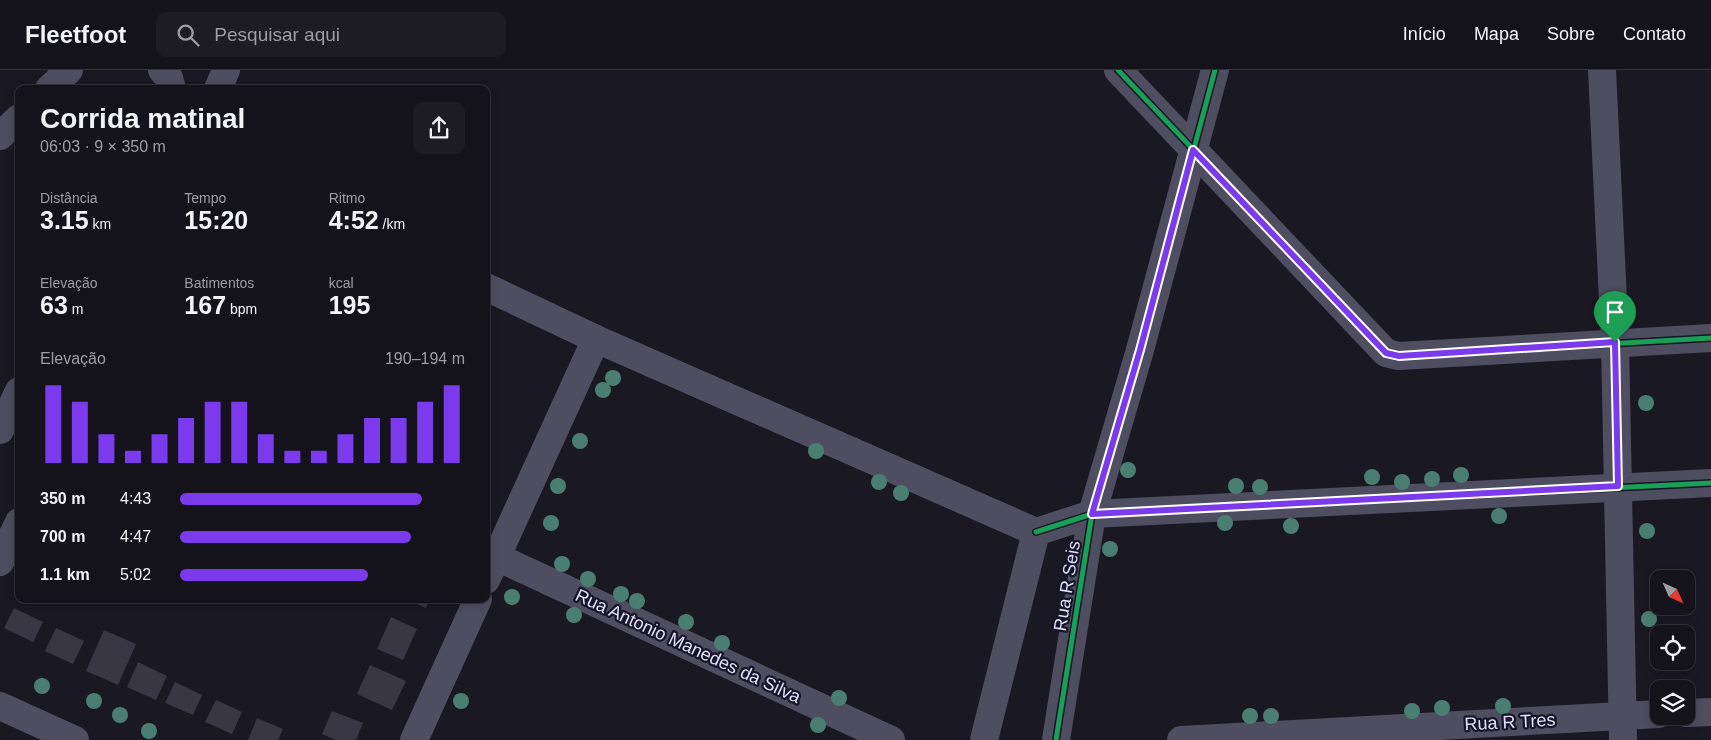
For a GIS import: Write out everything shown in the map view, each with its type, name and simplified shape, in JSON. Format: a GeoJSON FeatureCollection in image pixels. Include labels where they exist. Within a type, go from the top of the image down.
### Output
{"type":"FeatureCollection","features":[{"type":"Feature","properties":{"kind":"street"},"geometry":{"type":"LineString","coordinates":[[54,85],[69,70]]}},
{"type":"Feature","properties":{"kind":"street"},"geometry":{"type":"LineString","coordinates":[[220,85],[226,70]]}},
{"type":"Feature","properties":{"kind":"street"},"geometry":{"type":"LineString","coordinates":[[1118,70],[1386,353],[1399,356],[1615,342],[1711,338]]}},
{"type":"Feature","properties":{"kind":"street","name":"Rua R Seis"},"geometry":{"type":"LineString","coordinates":[[1056,740],[1092,514],[1140,350],[1215,70]]}},
{"type":"Feature","properties":{"kind":"street"},"geometry":{"type":"LineString","coordinates":[[1602,70],[1615,342],[1623,728]]}},
{"type":"Feature","properties":{"kind":"street"},"geometry":{"type":"LineString","coordinates":[[0,136],[15,122]]}},
{"type":"Feature","properties":{"kind":"street"},"geometry":{"type":"LineString","coordinates":[[490,289],[596,339],[1036,532],[1092,514],[1711,482]]}},
{"type":"Feature","properties":{"kind":"street"},"geometry":{"type":"LineString","coordinates":[[490,563],[596,339]]}},
{"type":"Feature","properties":{"kind":"street"},"geometry":{"type":"LineString","coordinates":[[0,430],[15,399]]}},
{"type":"Feature","properties":{"kind":"street"},"geometry":{"type":"LineString","coordinates":[[0,562],[15,530]]}},
{"type":"Feature","properties":{"kind":"street"},"geometry":{"type":"LineString","coordinates":[[984,740],[1036,532]]}},
{"type":"Feature","properties":{"kind":"street","name":"Rua Antonio Manedes da Silva"},"geometry":{"type":"LineString","coordinates":[[490,563],[891,740]]}},
{"type":"Feature","properties":{"kind":"street"},"geometry":{"type":"LineString","coordinates":[[414,740],[476,603]]}},
{"type":"Feature","properties":{"kind":"street"},"geometry":{"type":"LineString","coordinates":[[0,706],[76,740]]}},
{"type":"Feature","properties":{"kind":"street"},"geometry":{"type":"LineString","coordinates":[[1695,713],[1711,712]]}},
{"type":"Feature","properties":{"kind":"street","name":"Rua R Tres"},"geometry":{"type":"LineString","coordinates":[[1180,740],[1623,728],[1650,718]]}},
{"type":"Feature","properties":{"kind":"building"},"geometry":{"type":"Polygon","coordinates":[[[415,603],[428,603],[426,608],[415,603]]]}},
{"type":"Feature","properties":{"kind":"building"},"geometry":{"type":"Polygon","coordinates":[[[14,608],[43,622],[33,642],[4,628],[14,608]]]}},
{"type":"Feature","properties":{"kind":"building"},"geometry":{"type":"Polygon","coordinates":[[[391,617],[417,629],[403,660],[377,649],[391,617]]]}},
{"type":"Feature","properties":{"kind":"building"},"geometry":{"type":"Polygon","coordinates":[[[56,628],[84,641],[73,664],[45,651],[56,628]]]}},
{"type":"Feature","properties":{"kind":"building"},"geometry":{"type":"Polygon","coordinates":[[[104,630],[136,644],[118,685],[86,671],[104,630]]]}},
{"type":"Feature","properties":{"kind":"building"},"geometry":{"type":"Polygon","coordinates":[[[138,662],[167,676],[156,700],[127,687],[138,662]]]}},
{"type":"Feature","properties":{"kind":"building"},"geometry":{"type":"Polygon","coordinates":[[[370,665],[406,681],[392,710],[357,694],[370,665]]]}},
{"type":"Feature","properties":{"kind":"building"},"geometry":{"type":"Polygon","coordinates":[[[175,682],[202,695],[193,715],[165,703],[175,682]]]}},
{"type":"Feature","properties":{"kind":"building"},"geometry":{"type":"Polygon","coordinates":[[[216,700],[242,712],[232,734],[205,722],[216,700]]]}},
{"type":"Feature","properties":{"kind":"building"},"geometry":{"type":"Polygon","coordinates":[[[332,711],[363,723],[356,740],[336,740],[322,734],[332,711]]]}},
{"type":"Feature","properties":{"kind":"building"},"geometry":{"type":"Polygon","coordinates":[[[257,718],[283,729],[278,740],[248,740],[257,718]]]}},
{"type":"Feature","properties":{"kind":"cycle path"},"geometry":{"type":"LineString","coordinates":[[1118,70],[1386,353],[1399,356],[1711,338]]}},
{"type":"Feature","properties":{"kind":"cycle path"},"geometry":{"type":"LineString","coordinates":[[1056,740],[1092,514],[1140,350],[1215,70]]}},
{"type":"Feature","properties":{"kind":"cycle path"},"geometry":{"type":"LineString","coordinates":[[1036,532],[1092,514],[1711,483]]}},
{"type":"Feature","properties":{"kind":"route"},"geometry":{"type":"LineString","coordinates":[[1193,150],[1386,353],[1399,356],[1615,342],[1618,486],[1092,514],[1140,350],[1193,150]]}}]}
